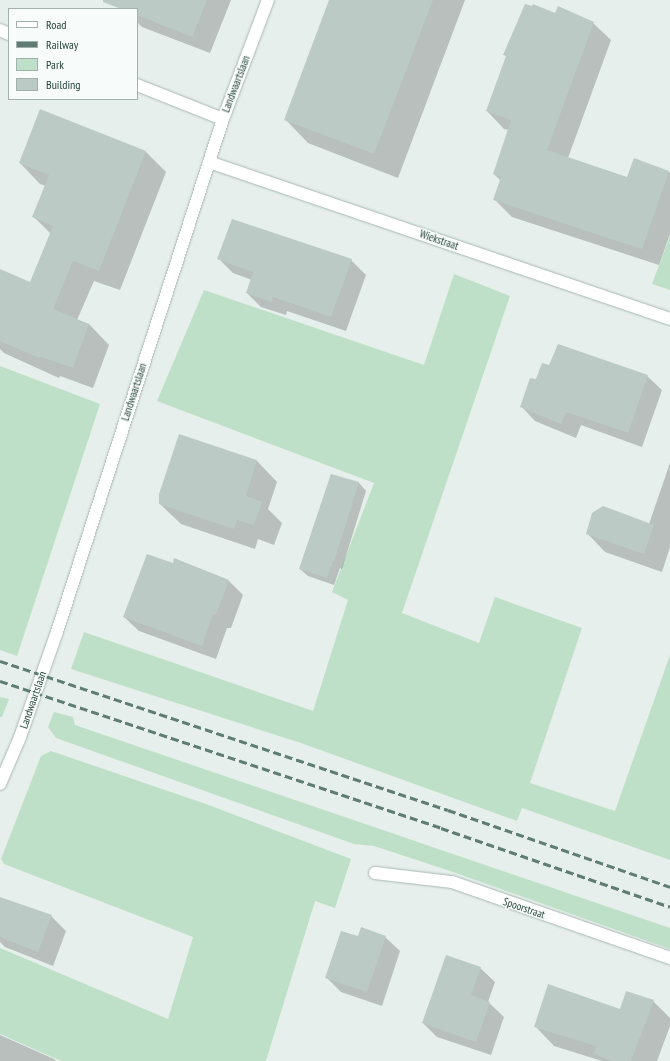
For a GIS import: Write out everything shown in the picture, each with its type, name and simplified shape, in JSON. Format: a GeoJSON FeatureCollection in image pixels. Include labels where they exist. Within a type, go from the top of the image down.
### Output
{"type":"FeatureCollection","features":[{"type":"Feature","properties":{"kind":"street","name":"Landwaartslaan"},"geometry":{"type":"LineString","coordinates":[[0,784],[20,737],[57,632],[223,119],[268,0]]}},
{"type":"Feature","properties":{"kind":"street"},"geometry":{"type":"LineString","coordinates":[[138,85],[223,119]]}},
{"type":"Feature","properties":{"kind":"street","name":"Wiekstraat"},"geometry":{"type":"LineString","coordinates":[[209,162],[670,319]]}},
{"type":"Feature","properties":{"kind":"street","name":"Spoorstraat"},"geometry":{"type":"LineString","coordinates":[[375,872],[452,882],[670,958]]}},
{"type":"Feature","properties":{"kind":"green space"},"geometry":{"type":"Polygon","coordinates":[[[670,236],[670,290],[652,284],[670,236]]]}},
{"type":"Feature","properties":{"kind":"green space"},"geometry":{"type":"Polygon","coordinates":[[[454,274],[510,296],[402,613],[479,643],[495,597],[582,628],[530,783],[615,811],[670,655],[670,860],[522,808],[517,821],[301,743],[71,669],[84,632],[313,711],[348,600],[332,592],[374,483],[157,401],[204,290],[424,365],[454,274]]]}},
{"type":"Feature","properties":{"kind":"green space"},"geometry":{"type":"Polygon","coordinates":[[[0,366],[100,404],[17,656],[0,650],[0,366]]]}},
{"type":"Feature","properties":{"kind":"green space"},"geometry":{"type":"Polygon","coordinates":[[[0,697],[9,699],[2,717],[0,717],[0,697]]]}},
{"type":"Feature","properties":{"kind":"green space"},"geometry":{"type":"Polygon","coordinates":[[[54,712],[73,717],[75,725],[670,928],[670,949],[453,872],[374,846],[354,844],[56,738],[48,727],[54,712]]]}},
{"type":"Feature","properties":{"kind":"green space"},"geometry":{"type":"Polygon","coordinates":[[[51,751],[206,804],[351,859],[335,908],[315,901],[266,1061],[61,1061],[0,1034],[0,948],[168,1019],[193,937],[4,864],[1,859],[41,756],[51,751]]]}},
{"type":"Feature","properties":{"kind":"building"},"geometry":{"type":"Polygon","coordinates":[[[103,0],[207,0],[192,37],[138,15],[138,8],[118,8],[103,2],[103,0]]]}},
{"type":"Feature","properties":{"kind":"building"},"geometry":{"type":"Polygon","coordinates":[[[329,0],[433,0],[374,154],[284,120],[329,0]]]}},
{"type":"Feature","properties":{"kind":"building"},"geometry":{"type":"Polygon","coordinates":[[[525,4],[532,6],[533,4],[555,13],[558,6],[594,22],[547,150],[627,177],[634,158],[669,171],[642,249],[493,200],[501,177],[493,174],[511,120],[486,111],[506,56],[503,55],[525,4]]]}},
{"type":"Feature","properties":{"kind":"building"},"geometry":{"type":"Polygon","coordinates":[[[40,109],[146,151],[99,271],[73,261],[53,309],[89,324],[73,368],[40,357],[39,358],[0,341],[0,269],[30,282],[53,226],[32,217],[49,175],[19,163],[40,109]]]}},
{"type":"Feature","properties":{"kind":"building"},"geometry":{"type":"Polygon","coordinates":[[[232,219],[352,259],[331,317],[273,297],[272,302],[246,293],[253,272],[217,259],[232,219]]]}},
{"type":"Feature","properties":{"kind":"building"},"geometry":{"type":"Polygon","coordinates":[[[558,344],[648,375],[628,433],[566,412],[561,424],[520,407],[530,378],[536,379],[542,363],[549,365],[558,344]]]}},
{"type":"Feature","properties":{"kind":"building"},"geometry":{"type":"Polygon","coordinates":[[[179,434],[257,460],[246,496],[262,502],[254,525],[237,520],[234,529],[159,504],[159,494],[179,434]]]}},
{"type":"Feature","properties":{"kind":"building"},"geometry":{"type":"Polygon","coordinates":[[[331,474],[359,482],[334,562],[333,561],[327,578],[299,569],[331,474]]]}},
{"type":"Feature","properties":{"kind":"building"},"geometry":{"type":"Polygon","coordinates":[[[603,506],[654,525],[644,554],[586,534],[592,513],[603,506]]]}},
{"type":"Feature","properties":{"kind":"building"},"geometry":{"type":"Polygon","coordinates":[[[147,554],[173,563],[174,558],[229,580],[216,614],[213,614],[202,646],[123,617],[147,554]]]}},
{"type":"Feature","properties":{"kind":"building"},"geometry":{"type":"Polygon","coordinates":[[[0,897],[52,915],[38,952],[0,937],[0,897]]]}},
{"type":"Feature","properties":{"kind":"building"},"geometry":{"type":"Polygon","coordinates":[[[361,927],[386,936],[367,992],[325,978],[341,931],[358,936],[361,927]]]}},
{"type":"Feature","properties":{"kind":"building"},"geometry":{"type":"Polygon","coordinates":[[[446,955],[481,967],[471,995],[490,1002],[476,1042],[422,1023],[446,955]]]}},
{"type":"Feature","properties":{"kind":"building"},"geometry":{"type":"Polygon","coordinates":[[[548,984],[620,1009],[626,991],[654,1000],[631,1061],[612,1061],[594,1054],[596,1046],[534,1027],[548,984]]]}},
{"type":"Feature","properties":{"kind":"railway"},"geometry":{"type":"LineString","coordinates":[[0,661],[448,810],[670,887]]}},
{"type":"Feature","properties":{"kind":"railway"},"geometry":{"type":"LineString","coordinates":[[0,681],[441,828],[670,907]]}}]}
